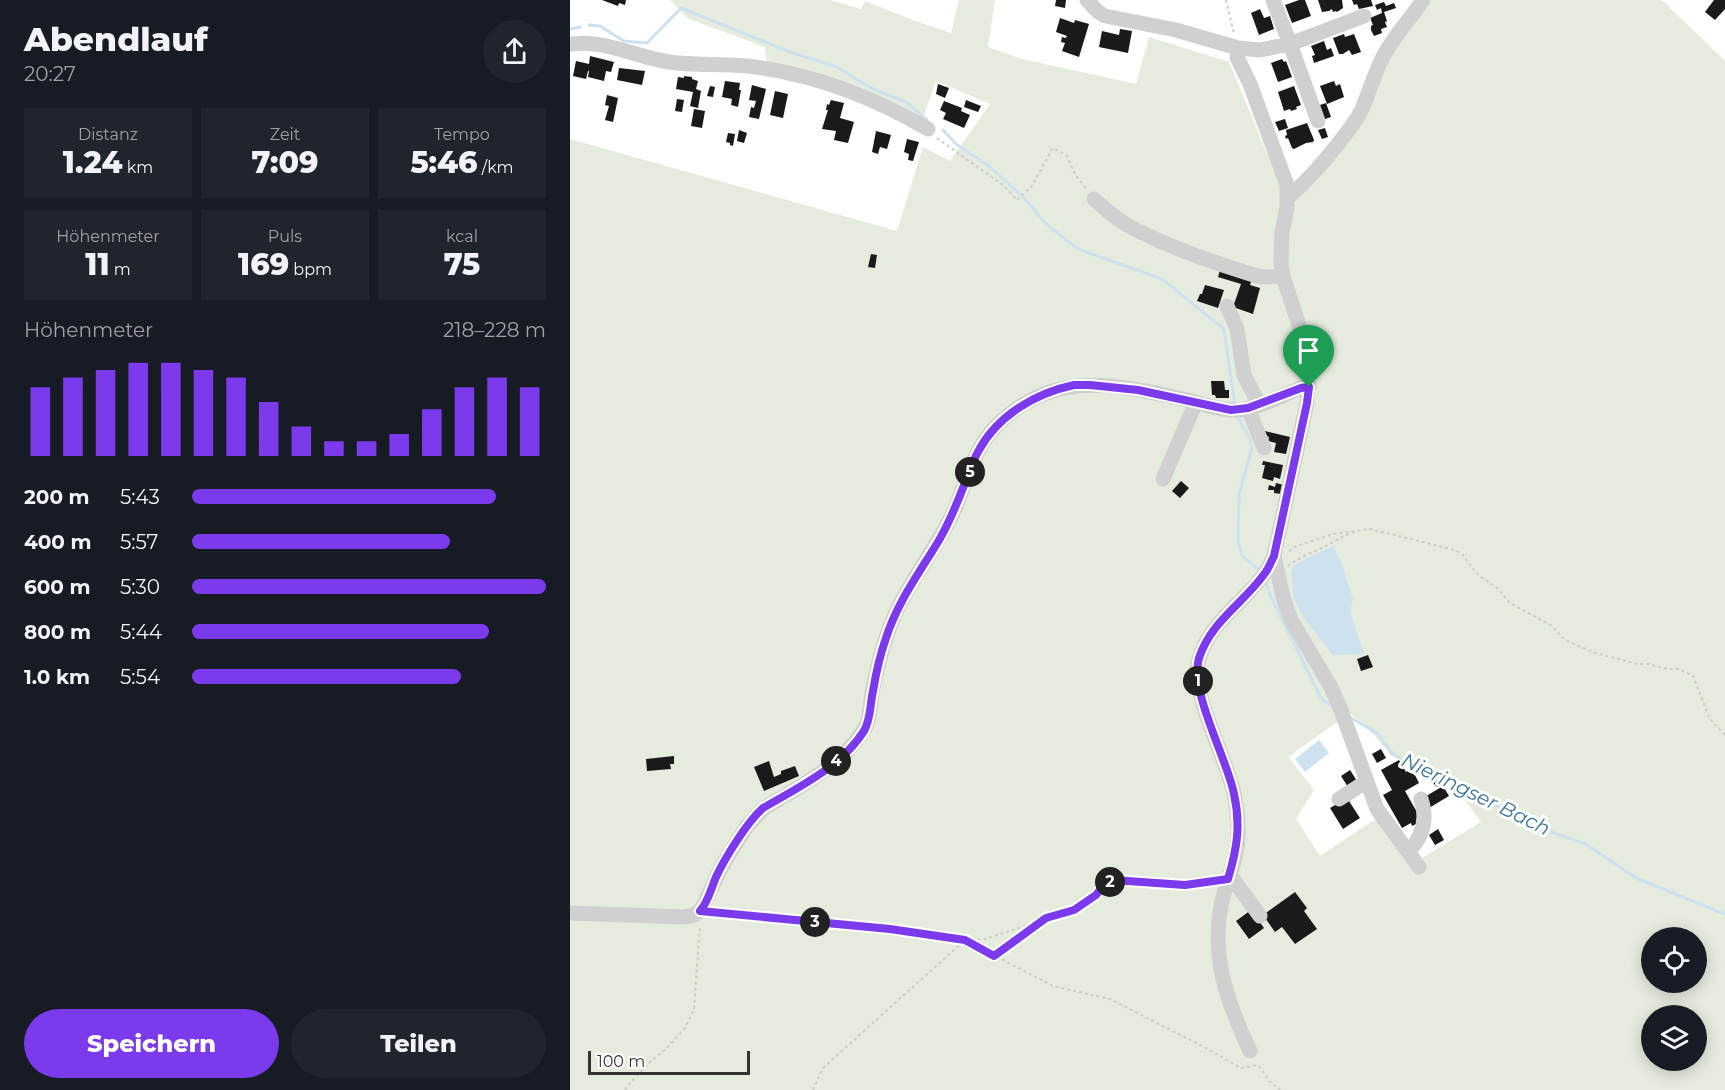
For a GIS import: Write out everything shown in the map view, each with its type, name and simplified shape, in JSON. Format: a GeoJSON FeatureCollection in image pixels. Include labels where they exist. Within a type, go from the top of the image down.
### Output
{"type":"FeatureCollection","features":[{"type":"Feature","properties":{"kind":"street"},"geometry":{"type":"LineString","coordinates":[[1087,0],[1105,16],[1176,30],[1238,48],[1260,50],[1290,44],[1364,16]]}},
{"type":"Feature","properties":{"kind":"street"},"geometry":{"type":"LineString","coordinates":[[1273,0],[1318,121]]}},
{"type":"Feature","properties":{"kind":"street"},"geometry":{"type":"LineString","coordinates":[[1288,198],[1321,167],[1352,125],[1362,110],[1373,77],[1384,56],[1424,0]]}},
{"type":"Feature","properties":{"kind":"street"},"geometry":{"type":"LineString","coordinates":[[570,44],[586,42],[603,44],[667,62],[745,66],[780,72],[821,83],[887,106],[928,129]]}},
{"type":"Feature","properties":{"kind":"street"},"geometry":{"type":"LineString","coordinates":[[1238,48],[1237,57],[1250,84],[1287,185],[1288,198],[1280,247],[1283,276],[1305,344],[1309,370],[1307,403],[1279,555],[1278,574],[1283,597],[1291,620],[1331,687],[1377,809],[1419,867]]}},
{"type":"Feature","properties":{"kind":"street"},"geometry":{"type":"LineString","coordinates":[[1094,199],[1130,227],[1165,242],[1257,276],[1283,276]]}},
{"type":"Feature","properties":{"kind":"street"},"geometry":{"type":"LineString","coordinates":[[1227,306],[1237,329],[1244,375],[1245,408],[1264,448]]}},
{"type":"Feature","properties":{"kind":"street"},"geometry":{"type":"LineString","coordinates":[[570,914],[684,917],[695,915],[706,902],[723,864],[753,818],[763,808],[833,764],[853,744],[864,731],[869,719],[878,665],[892,622],[910,586],[953,513],[978,452],[996,426],[1012,413],[1036,398],[1074,385],[1128,389],[1196,402],[1245,408],[1309,387]]}},
{"type":"Feature","properties":{"kind":"street"},"geometry":{"type":"LineString","coordinates":[[1163,479],[1196,402]]}},
{"type":"Feature","properties":{"kind":"street"},"geometry":{"type":"LineString","coordinates":[[1250,1051],[1234,1016],[1219,965],[1218,926],[1239,834],[1235,795],[1201,695],[1198,661],[1208,637],[1279,555]]}},
{"type":"Feature","properties":{"kind":"street"},"geometry":{"type":"LineString","coordinates":[[1339,799],[1367,781]]}},
{"type":"Feature","properties":{"kind":"street"},"geometry":{"type":"LineString","coordinates":[[1408,852],[1424,829],[1425,815],[1421,799]]}},
{"type":"Feature","properties":{"kind":"street"},"geometry":{"type":"LineString","coordinates":[[1227,882],[1260,916]]}},
{"type":"Feature","properties":{"kind":"path"},"geometry":{"type":"LineString","coordinates":[[1226,0],[1238,48]]}},
{"type":"Feature","properties":{"kind":"path"},"geometry":{"type":"LineString","coordinates":[[928,129],[1003,184],[1017,200],[1031,187],[1053,148],[1067,156],[1075,174],[1094,199]]}},
{"type":"Feature","properties":{"kind":"path"},"geometry":{"type":"LineString","coordinates":[[1279,555],[1325,537],[1370,529],[1455,550],[1462,554],[1478,575],[1497,588],[1510,603],[1552,626],[1565,640],[1594,652],[1638,664],[1679,669],[1693,676],[1710,719],[1725,735]]}},
{"type":"Feature","properties":{"kind":"path"},"geometry":{"type":"LineString","coordinates":[[1278,574],[1306,554],[1361,530]]}},
{"type":"Feature","properties":{"kind":"path"},"geometry":{"type":"LineString","coordinates":[[625,1090],[685,1028],[694,1009],[700,911],[890,929],[965,940],[985,939],[1074,910],[1113,880],[1185,885],[1227,882]]}},
{"type":"Feature","properties":{"kind":"path"},"geometry":{"type":"LineString","coordinates":[[994,956],[1046,918]]}},
{"type":"Feature","properties":{"kind":"path"},"geometry":{"type":"LineString","coordinates":[[965,940],[1053,986],[1110,999],[1241,1068],[1258,1065]]}},
{"type":"Feature","properties":{"kind":"path"},"geometry":{"type":"LineString","coordinates":[[813,1090],[823,1068],[965,940]]}},
{"type":"Feature","properties":{"kind":"path"},"geometry":{"type":"LineString","coordinates":[[1250,1051],[1269,1081],[1280,1090]]}},
{"type":"Feature","properties":{"kind":"shaded area"},"geometry":{"type":"Polygon","coordinates":[[[670,0],[830,0],[861,9],[865,1],[951,33],[959,0],[995,0],[988,47],[1022,59],[1136,84],[1149,37],[1229,62],[1283,192],[1298,183],[1355,112],[1421,0],[1662,0],[1725,61],[1725,1090],[570,1090],[570,139],[897,231],[923,147],[950,161],[990,104],[936,81],[922,121],[767,64],[765,47],[687,18],[670,0]],[[1350,713],[1288,757],[1314,790],[1296,819],[1320,856],[1383,814],[1417,861],[1481,822],[1449,779],[1391,756],[1374,735],[1350,713]]]}},
{"type":"Feature","properties":{"kind":"water"},"geometry":{"type":"Polygon","coordinates":[[[1333,546],[1343,567],[1353,599],[1350,612],[1364,654],[1333,655],[1306,621],[1294,600],[1291,572],[1293,567],[1333,546]]]}},
{"type":"Feature","properties":{"kind":"water"},"geometry":{"type":"Polygon","coordinates":[[[1319,740],[1329,753],[1305,772],[1295,759],[1319,740]]]}},
{"type":"Feature","properties":{"kind":"building"},"geometry":{"type":"Polygon","coordinates":[[[602,0],[626,0],[625,5],[619,3],[618,6],[602,0]]]}},
{"type":"Feature","properties":{"kind":"building"},"geometry":{"type":"Polygon","coordinates":[[[1056,0],[1066,0],[1065,8],[1055,6],[1056,0]]]}},
{"type":"Feature","properties":{"kind":"building"},"geometry":{"type":"Polygon","coordinates":[[[1305,0],[1311,16],[1292,23],[1285,5],[1305,0]]]}},
{"type":"Feature","properties":{"kind":"building"},"geometry":{"type":"Polygon","coordinates":[[[1318,0],[1342,0],[1343,8],[1337,12],[1333,12],[1332,9],[1322,12],[1318,0]]]}},
{"type":"Feature","properties":{"kind":"building"},"geometry":{"type":"Polygon","coordinates":[[[1352,0],[1371,0],[1373,6],[1359,9],[1352,0]]]}},
{"type":"Feature","properties":{"kind":"building"},"geometry":{"type":"Polygon","coordinates":[[[1714,0],[1725,0],[1725,9],[1715,20],[1705,12],[1714,0]]]}},
{"type":"Feature","properties":{"kind":"building"},"geometry":{"type":"Polygon","coordinates":[[[1384,2],[1386,6],[1394,3],[1396,8],[1384,12],[1387,27],[1381,29],[1382,33],[1374,36],[1370,18],[1382,13],[1381,8],[1377,10],[1375,5],[1384,2]]]}},
{"type":"Feature","properties":{"kind":"building"},"geometry":{"type":"Polygon","coordinates":[[[1260,9],[1264,18],[1270,16],[1274,29],[1259,35],[1251,13],[1260,9]]]}},
{"type":"Feature","properties":{"kind":"building"},"geometry":{"type":"Polygon","coordinates":[[[1060,18],[1074,23],[1075,20],[1089,24],[1079,57],[1062,51],[1065,43],[1061,42],[1062,37],[1067,36],[1056,32],[1060,18]]]}},
{"type":"Feature","properties":{"kind":"building"},"geometry":{"type":"Polygon","coordinates":[[[1120,29],[1132,31],[1128,53],[1099,47],[1102,31],[1119,35],[1120,29]]]}},
{"type":"Feature","properties":{"kind":"building"},"geometry":{"type":"Polygon","coordinates":[[[1344,34],[1345,37],[1354,34],[1361,52],[1352,55],[1349,50],[1339,54],[1333,38],[1344,34]]]}},
{"type":"Feature","properties":{"kind":"building"},"geometry":{"type":"Polygon","coordinates":[[[1324,41],[1327,50],[1331,48],[1334,56],[1314,63],[1312,56],[1315,55],[1311,46],[1324,41]]]}},
{"type":"Feature","properties":{"kind":"building"},"geometry":{"type":"Polygon","coordinates":[[[590,56],[614,62],[611,72],[606,71],[604,81],[588,77],[589,71],[586,79],[573,76],[576,61],[589,64],[590,56]]]}},
{"type":"Feature","properties":{"kind":"building"},"geometry":{"type":"Polygon","coordinates":[[[1282,59],[1286,61],[1292,77],[1278,82],[1271,63],[1282,59]]]}},
{"type":"Feature","properties":{"kind":"building"},"geometry":{"type":"Polygon","coordinates":[[[619,68],[645,71],[642,85],[617,80],[619,68]]]}},
{"type":"Feature","properties":{"kind":"building"},"geometry":{"type":"Polygon","coordinates":[[[684,76],[698,81],[696,89],[701,91],[698,108],[690,106],[693,92],[676,89],[678,77],[684,78],[684,76]]]}},
{"type":"Feature","properties":{"kind":"building"},"geometry":{"type":"Polygon","coordinates":[[[725,81],[740,83],[738,107],[731,105],[732,99],[722,97],[725,81]]]}},
{"type":"Feature","properties":{"kind":"building"},"geometry":{"type":"Polygon","coordinates":[[[1334,81],[1336,86],[1340,84],[1344,97],[1327,104],[1320,86],[1334,81]]]}},
{"type":"Feature","properties":{"kind":"building"},"geometry":{"type":"Polygon","coordinates":[[[938,84],[949,88],[945,98],[936,94],[938,84]]]}},
{"type":"Feature","properties":{"kind":"building"},"geometry":{"type":"Polygon","coordinates":[[[752,85],[766,89],[759,119],[749,117],[751,107],[754,108],[756,101],[749,100],[752,85]]]}},
{"type":"Feature","properties":{"kind":"building"},"geometry":{"type":"Polygon","coordinates":[[[710,86],[715,87],[713,97],[707,96],[710,86]]]}},
{"type":"Feature","properties":{"kind":"building"},"geometry":{"type":"Polygon","coordinates":[[[1294,86],[1301,105],[1296,107],[1297,109],[1284,111],[1278,92],[1294,86]]]}},
{"type":"Feature","properties":{"kind":"building"},"geometry":{"type":"Polygon","coordinates":[[[775,91],[788,94],[783,118],[770,115],[775,91]]]}},
{"type":"Feature","properties":{"kind":"building"},"geometry":{"type":"Polygon","coordinates":[[[607,95],[618,98],[613,122],[605,120],[609,106],[605,105],[607,95]]]}},
{"type":"Feature","properties":{"kind":"building"},"geometry":{"type":"Polygon","coordinates":[[[677,99],[684,100],[682,112],[675,111],[677,99]]]}},
{"type":"Feature","properties":{"kind":"building"},"geometry":{"type":"Polygon","coordinates":[[[831,100],[844,103],[840,118],[854,122],[848,143],[834,140],[836,131],[822,129],[828,110],[826,110],[827,104],[829,105],[831,100]]]}},
{"type":"Feature","properties":{"kind":"building"},"geometry":{"type":"Polygon","coordinates":[[[966,100],[981,106],[978,112],[964,107],[966,100]]]}},
{"type":"Feature","properties":{"kind":"building"},"geometry":{"type":"Polygon","coordinates":[[[944,101],[962,108],[961,111],[970,115],[964,128],[943,119],[946,113],[940,110],[944,101]]]}},
{"type":"Feature","properties":{"kind":"building"},"geometry":{"type":"Polygon","coordinates":[[[1326,103],[1331,117],[1322,120],[1317,106],[1326,103]]]}},
{"type":"Feature","properties":{"kind":"building"},"geometry":{"type":"Polygon","coordinates":[[[694,109],[705,111],[702,128],[691,126],[694,109]]]}},
{"type":"Feature","properties":{"kind":"building"},"geometry":{"type":"Polygon","coordinates":[[[1285,119],[1288,128],[1279,131],[1275,122],[1285,119]]]}},
{"type":"Feature","properties":{"kind":"building"},"geometry":{"type":"Polygon","coordinates":[[[1307,123],[1313,142],[1292,148],[1285,136],[1287,135],[1286,130],[1307,123]]]}},
{"type":"Feature","properties":{"kind":"building"},"geometry":{"type":"Polygon","coordinates":[[[1325,128],[1328,137],[1322,139],[1318,130],[1325,128]]]}},
{"type":"Feature","properties":{"kind":"building"},"geometry":{"type":"Polygon","coordinates":[[[739,130],[747,133],[744,143],[737,141],[739,130]]]}},
{"type":"Feature","properties":{"kind":"building"},"geometry":{"type":"Polygon","coordinates":[[[876,131],[891,135],[887,149],[880,147],[878,154],[872,152],[876,131]]]}},
{"type":"Feature","properties":{"kind":"building"},"geometry":{"type":"Polygon","coordinates":[[[728,133],[735,134],[733,146],[726,142],[728,133]]]}},
{"type":"Feature","properties":{"kind":"building"},"geometry":{"type":"Polygon","coordinates":[[[907,139],[919,142],[913,161],[908,160],[909,154],[904,152],[907,139]]]}},
{"type":"Feature","properties":{"kind":"building"},"geometry":{"type":"Polygon","coordinates":[[[871,254],[877,255],[875,268],[868,267],[871,254]]]}},
{"type":"Feature","properties":{"kind":"building"},"geometry":{"type":"Polygon","coordinates":[[[1220,270],[1252,279],[1250,285],[1260,288],[1253,314],[1233,307],[1241,284],[1218,277],[1220,270]]]}},
{"type":"Feature","properties":{"kind":"building"},"geometry":{"type":"Polygon","coordinates":[[[1205,285],[1224,290],[1218,308],[1197,301],[1205,285]]]}},
{"type":"Feature","properties":{"kind":"building"},"geometry":{"type":"Polygon","coordinates":[[[1211,381],[1224,381],[1225,390],[1229,390],[1229,398],[1216,398],[1212,395],[1211,381]]]}},
{"type":"Feature","properties":{"kind":"building"},"geometry":{"type":"Polygon","coordinates":[[[1265,431],[1290,437],[1286,454],[1274,452],[1276,443],[1268,441],[1269,437],[1264,435],[1265,431]]]}},
{"type":"Feature","properties":{"kind":"building"},"geometry":{"type":"Polygon","coordinates":[[[1263,461],[1283,465],[1280,479],[1274,477],[1273,481],[1262,478],[1265,465],[1262,465],[1263,461]]]}},
{"type":"Feature","properties":{"kind":"building"},"geometry":{"type":"Polygon","coordinates":[[[1181,481],[1189,488],[1180,498],[1172,491],[1181,481]]]}},
{"type":"Feature","properties":{"kind":"building"},"geometry":{"type":"Polygon","coordinates":[[[1276,483],[1284,485],[1281,494],[1268,490],[1269,485],[1275,487],[1276,483]]]}},
{"type":"Feature","properties":{"kind":"building"},"geometry":{"type":"Polygon","coordinates":[[[1368,655],[1373,667],[1361,671],[1357,659],[1368,655]]]}},
{"type":"Feature","properties":{"kind":"building"},"geometry":{"type":"Polygon","coordinates":[[[1381,749],[1386,758],[1377,763],[1372,754],[1381,749]]]}},
{"type":"Feature","properties":{"kind":"building"},"geometry":{"type":"Polygon","coordinates":[[[674,756],[674,764],[670,764],[671,769],[647,771],[646,759],[674,756]]]}},
{"type":"Feature","properties":{"kind":"building"},"geometry":{"type":"Polygon","coordinates":[[[1399,760],[1406,772],[1412,769],[1419,783],[1405,791],[1422,821],[1402,828],[1383,795],[1392,790],[1381,770],[1399,760]]]}},
{"type":"Feature","properties":{"kind":"building"},"geometry":{"type":"Polygon","coordinates":[[[769,761],[774,777],[781,774],[781,771],[795,766],[799,776],[764,791],[754,767],[769,761]]]}},
{"type":"Feature","properties":{"kind":"building"},"geometry":{"type":"Polygon","coordinates":[[[1350,770],[1357,781],[1348,787],[1341,776],[1350,770]]]}},
{"type":"Feature","properties":{"kind":"building"},"geometry":{"type":"Polygon","coordinates":[[[1441,776],[1445,780],[1437,787],[1433,783],[1441,776]]]}},
{"type":"Feature","properties":{"kind":"building"},"geometry":{"type":"Polygon","coordinates":[[[1443,786],[1449,796],[1429,808],[1423,798],[1443,786]]]}},
{"type":"Feature","properties":{"kind":"building"},"geometry":{"type":"Polygon","coordinates":[[[1347,798],[1360,818],[1343,829],[1330,808],[1347,798]]]}},
{"type":"Feature","properties":{"kind":"building"},"geometry":{"type":"Polygon","coordinates":[[[1438,829],[1444,840],[1435,845],[1429,835],[1438,829]]]}},
{"type":"Feature","properties":{"kind":"building"},"geometry":{"type":"Polygon","coordinates":[[[1295,892],[1307,908],[1304,911],[1317,929],[1295,944],[1282,927],[1275,932],[1263,915],[1295,892]]]}},
{"type":"Feature","properties":{"kind":"building"},"geometry":{"type":"Polygon","coordinates":[[[1251,910],[1264,928],[1249,939],[1236,921],[1251,910]]]}},
{"type":"Feature","properties":{"kind":"waterway","name":"Nieringser Bach"},"geometry":{"type":"LineString","coordinates":[[589,25],[600,26],[624,41],[647,43],[681,8],[790,52],[837,67],[871,88],[906,102],[927,120]]}},
{"type":"Feature","properties":{"kind":"waterway","name":"Nieringser Bach"},"geometry":{"type":"LineString","coordinates":[[570,29],[580,27]]}},
{"type":"Feature","properties":{"kind":"waterway","name":"Nieringser Bach"},"geometry":{"type":"LineString","coordinates":[[943,130],[956,144],[989,166],[1024,198],[1045,223],[1078,249],[1162,279],[1224,329],[1235,407]]}},
{"type":"Feature","properties":{"kind":"waterway","name":"Nieringser Bach"},"geometry":{"type":"LineString","coordinates":[[1237,416],[1250,439],[1252,448],[1239,494],[1238,541],[1242,556],[1258,569]]}},
{"type":"Feature","properties":{"kind":"waterway","name":"Nieringser Bach"},"geometry":{"type":"LineString","coordinates":[[1266,582],[1270,595],[1322,700],[1332,706]]}},
{"type":"Feature","properties":{"kind":"waterway","name":"Nieringser Bach"},"geometry":{"type":"LineString","coordinates":[[1351,718],[1377,733],[1393,754],[1400,758],[1449,777],[1527,824],[1586,844],[1636,878],[1725,914]]}},
{"type":"Feature","properties":{"kind":"route"},"geometry":{"type":"LineString","coordinates":[[1074,385],[1110,386],[1138,390],[1231,410],[1242,410],[1309,387],[1274,556],[1266,572],[1208,637],[1198,661],[1201,695],[1235,795],[1239,834],[1236,855],[1228,879],[1185,885],[1113,880],[1074,910],[1046,918],[994,956],[965,940],[890,929],[700,911],[723,864],[753,818],[763,808],[833,764],[864,731],[869,719],[876,674],[889,628],[910,586],[953,513],[978,452],[996,426],[1036,398],[1074,385]]}}]}
